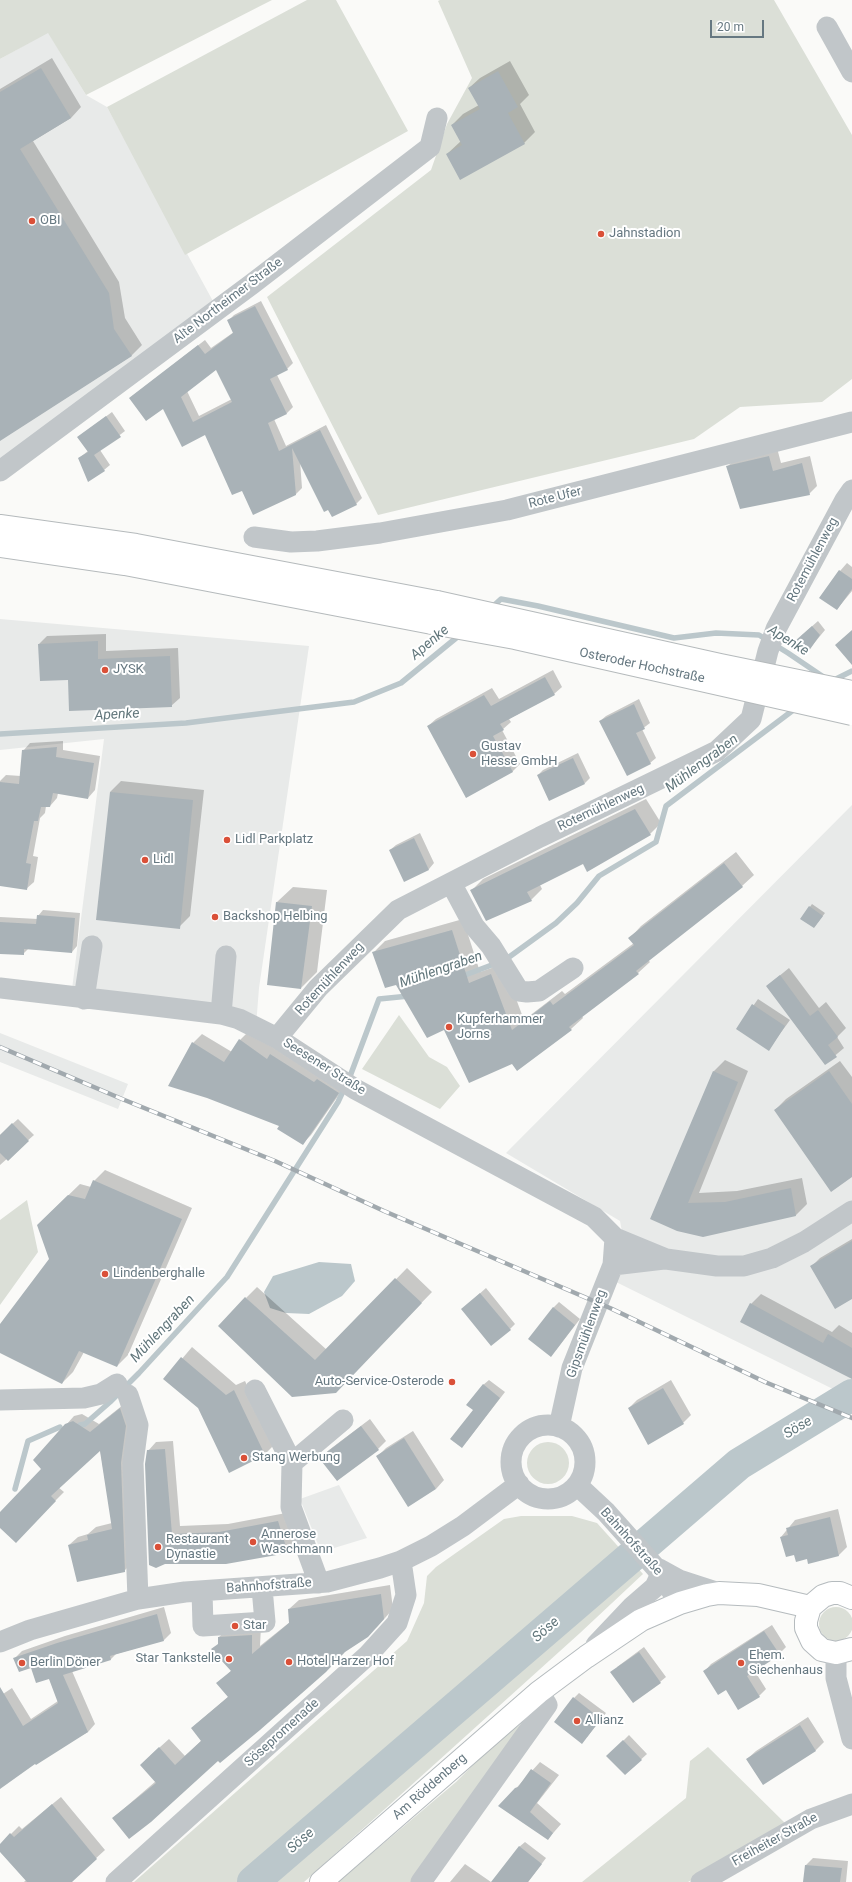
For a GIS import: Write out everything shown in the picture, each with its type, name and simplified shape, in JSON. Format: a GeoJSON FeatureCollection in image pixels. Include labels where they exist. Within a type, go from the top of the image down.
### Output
{"type":"FeatureCollection","features":[{"type":"Feature","properties":{"kind":"main road","name":"Osteroder Hochstraße"},"geometry":{"type":"LineString","coordinates":[[2,537],[136,546],[437,602],[720,665],[852,692]]}},
{"type":"Feature","properties":{"kind":"main road","name":"Osteroder Hochstraße"},"geometry":{"type":"LineString","coordinates":[[2,537],[125,564],[515,638],[852,714]]}},
{"type":"Feature","properties":{"kind":"main road"},"geometry":{"type":"LineString","coordinates":[[844,1651],[822,1650],[812,1641],[806,1628],[806,1621],[810,1607],[820,1598],[832,1593],[840,1593],[852,1598]]}},
{"type":"Feature","properties":{"kind":"main road","name":"Am Röddenberg"},"geometry":{"type":"LineString","coordinates":[[321,1882],[539,1692],[586,1656],[641,1620],[680,1603],[707,1595],[719,1594]]}},
{"type":"Feature","properties":{"kind":"main road"},"geometry":{"type":"LineString","coordinates":[[719,1594],[758,1595],[810,1607]]}},
{"type":"Feature","properties":{"kind":"street"},"geometry":{"type":"LineString","coordinates":[[827,26],[852,72]]}},
{"type":"Feature","properties":{"kind":"street","name":"Alte Northeimer Straße"},"geometry":{"type":"LineString","coordinates":[[0,471],[252,284],[430,147],[437,118]]}},
{"type":"Feature","properties":{"kind":"street","name":"Rote Ufer"},"geometry":{"type":"LineString","coordinates":[[254,537],[291,542],[316,541],[380,533],[506,510],[852,422]]}},
{"type":"Feature","properties":{"kind":"street","name":"Rotemühlenweg"},"geometry":{"type":"LineString","coordinates":[[277,1038],[318,988],[398,910],[540,837],[717,751],[751,719],[768,651],[776,629],[845,500],[852,490]]}},
{"type":"Feature","properties":{"kind":"street"},"geometry":{"type":"LineString","coordinates":[[451,883],[474,926],[494,951],[519,991],[539,991],[574,968]]}},
{"type":"Feature","properties":{"kind":"street"},"geometry":{"type":"LineString","coordinates":[[84,999],[92,946]]}},
{"type":"Feature","properties":{"kind":"street"},"geometry":{"type":"LineString","coordinates":[[221,1014],[226,956]]}},
{"type":"Feature","properties":{"kind":"street","name":"Seesener Straße"},"geometry":{"type":"LineString","coordinates":[[0,988],[221,1014],[245,1022],[277,1038],[355,1089],[594,1217],[615,1238]]}},
{"type":"Feature","properties":{"kind":"street"},"geometry":{"type":"LineString","coordinates":[[615,1238],[666,1259],[711,1266],[744,1266],[772,1258],[804,1242],[852,1211]]}},
{"type":"Feature","properties":{"kind":"street","name":"Gipsmühlenweg"},"geometry":{"type":"LineString","coordinates":[[559,1427],[572,1368],[613,1265],[615,1238]]}},
{"type":"Feature","properties":{"kind":"street"},"geometry":{"type":"LineString","coordinates":[[613,1265],[666,1259]]}},
{"type":"Feature","properties":{"kind":"street"},"geometry":{"type":"LineString","coordinates":[[0,1400],[84,1398],[122,1390],[138,1425],[134,1463],[138,1599]]}},
{"type":"Feature","properties":{"kind":"street"},"geometry":{"type":"LineString","coordinates":[[255,1390],[292,1463],[290,1507],[319,1583]]}},
{"type":"Feature","properties":{"kind":"street"},"geometry":{"type":"LineString","coordinates":[[292,1463],[342,1420]]}},
{"type":"Feature","properties":{"kind":"street"},"geometry":{"type":"LineString","coordinates":[[543,1425],[559,1427],[569,1431],[578,1440],[583,1451],[585,1465],[583,1474],[577,1485],[564,1495],[555,1498],[541,1498],[532,1495],[519,1484],[514,1476],[512,1454],[517,1442],[532,1428],[543,1425]]}},
{"type":"Feature","properties":{"kind":"street","name":"Bahnhofstraße"},"geometry":{"type":"LineString","coordinates":[[0,1642],[30,1630],[138,1599],[202,1591],[319,1583],[343,1578],[401,1561],[431,1546],[463,1526],[519,1484]]}},
{"type":"Feature","properties":{"kind":"street","name":"Bahnhofstraße"},"geometry":{"type":"LineString","coordinates":[[577,1485],[619,1526],[659,1571],[680,1603]]}},
{"type":"Feature","properties":{"kind":"street","name":"Sösepromenade"},"geometry":{"type":"LineString","coordinates":[[116,1882],[368,1655],[397,1623],[406,1595],[401,1561]]}},
{"type":"Feature","properties":{"kind":"street"},"geometry":{"type":"LineString","coordinates":[[586,1656],[611,1628],[655,1587],[659,1571],[679,1580],[719,1594]]}},
{"type":"Feature","properties":{"kind":"street"},"geometry":{"type":"LineString","coordinates":[[202,1591],[203,1626],[211,1626],[265,1622],[262,1588]]}},
{"type":"Feature","properties":{"kind":"street"},"geometry":{"type":"LineString","coordinates":[[844,1651],[836,1678],[852,1739]]}},
{"type":"Feature","properties":{"kind":"street"},"geometry":{"type":"LineString","coordinates":[[421,1882],[547,1705],[539,1692]]}},
{"type":"Feature","properties":{"kind":"street","name":"Freiheiter Straße"},"geometry":{"type":"LineString","coordinates":[[701,1882],[811,1819],[852,1804]]}},
{"type":"Feature","properties":{"kind":"shaded area"},"geometry":{"type":"Polygon","coordinates":[[[0,0],[272,0],[86,95],[48,33],[0,59],[0,0]]]}},
{"type":"Feature","properties":{"kind":"shaded area"},"geometry":{"type":"Polygon","coordinates":[[[307,0],[336,0],[408,131],[185,255],[107,107],[307,0]]]}},
{"type":"Feature","properties":{"kind":"shaded area","name":"Jahnstadion"},"geometry":{"type":"Polygon","coordinates":[[[774,0],[852,135],[852,379],[822,402],[740,407],[694,439],[378,515],[267,297],[431,170],[447,124],[472,78],[438,1],[774,0]]]}},
{"type":"Feature","properties":{"kind":"shaded area"},"geometry":{"type":"Polygon","coordinates":[[[48,32],[86,95],[107,107],[214,303],[0,470],[0,59],[48,32]]]}},
{"type":"Feature","properties":{"kind":"shaded area"},"geometry":{"type":"Polygon","coordinates":[[[0,619],[309,646],[259,988],[256,1026],[71,997],[104,739],[0,750],[0,619]]]}},
{"type":"Feature","properties":{"kind":"shaded area"},"geometry":{"type":"Polygon","coordinates":[[[852,805],[852,1384],[839,1392],[616,1282],[626,1253],[620,1221],[506,1153],[852,805]]]}},
{"type":"Feature","properties":{"kind":"shaded area"},"geometry":{"type":"Polygon","coordinates":[[[399,1015],[429,1057],[447,1067],[460,1086],[440,1109],[362,1069],[399,1015]]]}},
{"type":"Feature","properties":{"kind":"shaded area"},"geometry":{"type":"Polygon","coordinates":[[[0,1033],[128,1084],[118,1109],[0,1062],[0,1033]]]}},
{"type":"Feature","properties":{"kind":"shaded area"},"geometry":{"type":"Polygon","coordinates":[[[27,1200],[38,1252],[0,1305],[0,1220],[27,1200]]]}},
{"type":"Feature","properties":{"kind":"shaded area"},"geometry":{"type":"Polygon","coordinates":[[[319,1262],[351,1264],[355,1281],[342,1296],[309,1314],[286,1313],[270,1308],[264,1292],[273,1276],[319,1262]]]}},
{"type":"Feature","properties":{"kind":"shaded area"},"geometry":{"type":"Polygon","coordinates":[[[544,1442],[552,1442],[560,1445],[566,1451],[569,1463],[566,1475],[560,1481],[552,1484],[544,1484],[536,1481],[530,1475],[527,1467],[527,1459],[530,1451],[536,1445],[544,1442]]]}},
{"type":"Feature","properties":{"kind":"shaded area"},"geometry":{"type":"Polygon","coordinates":[[[339,1485],[367,1538],[321,1552],[300,1499],[339,1485]]]}},
{"type":"Feature","properties":{"kind":"shaded area"},"geometry":{"type":"Polygon","coordinates":[[[521,1516],[572,1516],[597,1523],[643,1574],[580,1633],[304,1882],[134,1882],[407,1641],[424,1603],[427,1576],[436,1567],[504,1519],[521,1516]]]}},
{"type":"Feature","properties":{"kind":"shaded area"},"geometry":{"type":"Polygon","coordinates":[[[833,1607],[839,1607],[843,1608],[850,1614],[853,1624],[852,1631],[846,1638],[839,1641],[833,1641],[829,1640],[822,1634],[819,1627],[819,1621],[820,1617],[826,1610],[833,1607]]]}},
{"type":"Feature","properties":{"kind":"shaded area"},"geometry":{"type":"Polygon","coordinates":[[[534,1716],[412,1882],[338,1882],[456,1782],[481,1757],[515,1728],[534,1716]]]}},
{"type":"Feature","properties":{"kind":"shaded area"},"geometry":{"type":"Polygon","coordinates":[[[708,1747],[787,1825],[688,1882],[582,1882],[686,1798],[690,1761],[708,1747]]]}},
{"type":"Feature","properties":{"kind":"building","name":"OBI"},"geometry":{"type":"Polygon","coordinates":[[[41,68],[71,118],[20,149],[109,293],[114,329],[132,356],[0,441],[0,92],[41,68]]]}},
{"type":"Feature","properties":{"kind":"building"},"geometry":{"type":"Polygon","coordinates":[[[498,71],[518,107],[508,113],[525,144],[460,180],[446,154],[462,145],[451,125],[480,109],[468,88],[498,71]]]}},
{"type":"Feature","properties":{"kind":"building"},"geometry":{"type":"Polygon","coordinates":[[[255,306],[288,370],[270,379],[287,414],[268,423],[279,451],[320,430],[357,505],[332,517],[328,510],[324,512],[292,448],[296,495],[253,515],[242,491],[232,495],[205,435],[182,447],[163,409],[146,421],[129,398],[198,345],[205,354],[233,333],[227,320],[255,306]],[[216,370],[181,397],[193,422],[232,402],[216,370]]]}},
{"type":"Feature","properties":{"kind":"building"},"geometry":{"type":"Polygon","coordinates":[[[106,416],[121,437],[94,455],[105,471],[88,482],[78,458],[88,452],[77,437],[106,416]]]}},
{"type":"Feature","properties":{"kind":"building"},"geometry":{"type":"Polygon","coordinates":[[[769,456],[773,471],[802,463],[810,495],[740,509],[726,466],[769,456]]]}},
{"type":"Feature","properties":{"kind":"building"},"geometry":{"type":"Polygon","coordinates":[[[839,570],[852,579],[852,589],[837,610],[819,598],[839,570]]]}},
{"type":"Feature","properties":{"kind":"building"},"geometry":{"type":"Polygon","coordinates":[[[812,626],[820,635],[806,655],[795,641],[812,626]]]}},
{"type":"Feature","properties":{"kind":"building"},"geometry":{"type":"Polygon","coordinates":[[[852,630],[852,665],[835,645],[852,630]]]}},
{"type":"Feature","properties":{"kind":"building","name":"JYSK"},"geometry":{"type":"Polygon","coordinates":[[[98,641],[98,659],[170,656],[172,707],[69,711],[68,680],[40,681],[38,644],[98,641]]]}},
{"type":"Feature","properties":{"kind":"building","name":"Gustav Hesse GmbH"},"geometry":{"type":"Polygon","coordinates":[[[545,677],[555,695],[500,724],[504,730],[493,736],[513,772],[466,798],[427,726],[484,695],[491,706],[545,677]]]}},
{"type":"Feature","properties":{"kind":"building"},"geometry":{"type":"Polygon","coordinates":[[[634,704],[645,729],[636,733],[651,764],[627,776],[599,721],[634,704]]]}},
{"type":"Feature","properties":{"kind":"building"},"geometry":{"type":"Polygon","coordinates":[[[57,747],[56,757],[94,763],[88,799],[53,793],[50,807],[41,807],[38,821],[34,821],[26,863],[31,864],[27,890],[0,886],[0,782],[19,784],[22,750],[57,747]]]}},
{"type":"Feature","properties":{"kind":"building"},"geometry":{"type":"Polygon","coordinates":[[[573,758],[585,784],[549,801],[537,775],[573,758]]]}},
{"type":"Feature","properties":{"kind":"building","name":"Lidl"},"geometry":{"type":"Polygon","coordinates":[[[110,792],[193,800],[180,929],[96,920],[110,792]]]}},
{"type":"Feature","properties":{"kind":"building"},"geometry":{"type":"Polygon","coordinates":[[[635,809],[651,835],[587,872],[583,864],[527,892],[532,901],[486,921],[470,890],[635,809]]]}},
{"type":"Feature","properties":{"kind":"building"},"geometry":{"type":"Polygon","coordinates":[[[414,838],[429,870],[404,882],[389,850],[414,838]]]}},
{"type":"Feature","properties":{"kind":"building"},"geometry":{"type":"Polygon","coordinates":[[[724,863],[743,887],[636,971],[639,974],[569,1027],[572,1030],[517,1071],[512,1064],[469,1083],[444,1030],[427,1038],[396,985],[385,988],[372,952],[452,930],[469,983],[491,974],[512,1030],[550,1001],[553,1005],[634,945],[628,938],[724,863]]]}},
{"type":"Feature","properties":{"kind":"building"},"geometry":{"type":"Polygon","coordinates":[[[276,902],[312,906],[301,989],[267,985],[276,902]]]}},
{"type":"Feature","properties":{"kind":"building"},"geometry":{"type":"Polygon","coordinates":[[[809,906],[823,916],[814,928],[800,919],[809,906]]]}},
{"type":"Feature","properties":{"kind":"building"},"geometry":{"type":"Polygon","coordinates":[[[37,915],[75,918],[72,953],[24,949],[24,955],[0,954],[0,922],[36,924],[37,915]]]}},
{"type":"Feature","properties":{"kind":"building"},"geometry":{"type":"Polygon","coordinates":[[[780,975],[810,1016],[818,1010],[838,1037],[828,1045],[837,1057],[825,1065],[766,986],[780,975]]]}},
{"type":"Feature","properties":{"kind":"building"},"geometry":{"type":"Polygon","coordinates":[[[752,1004],[785,1026],[769,1051],[736,1029],[752,1004]]]}},
{"type":"Feature","properties":{"kind":"building"},"geometry":{"type":"Polygon","coordinates":[[[239,1039],[267,1059],[270,1054],[314,1082],[317,1079],[339,1093],[303,1145],[277,1129],[279,1126],[207,1098],[168,1086],[192,1042],[224,1062],[239,1039]]]}},
{"type":"Feature","properties":{"kind":"building"},"geometry":{"type":"Polygon","coordinates":[[[713,1071],[738,1082],[688,1203],[725,1202],[791,1188],[796,1216],[703,1237],[677,1231],[650,1219],[713,1071]]]}},
{"type":"Feature","properties":{"kind":"building"},"geometry":{"type":"Polygon","coordinates":[[[829,1071],[852,1104],[852,1177],[831,1192],[774,1110],[829,1071]]]}},
{"type":"Feature","properties":{"kind":"building"},"geometry":{"type":"Polygon","coordinates":[[[12,1123],[29,1141],[8,1161],[0,1153],[0,1135],[12,1123]]]}},
{"type":"Feature","properties":{"kind":"building","name":"Lindenberghalle"},"geometry":{"type":"Polygon","coordinates":[[[93,1180],[182,1219],[117,1367],[79,1351],[62,1384],[0,1353],[0,1324],[49,1259],[37,1225],[68,1195],[85,1199],[93,1180]]]}},
{"type":"Feature","properties":{"kind":"building"},"geometry":{"type":"Polygon","coordinates":[[[852,1241],[852,1299],[835,1309],[810,1266],[852,1241]]]}},
{"type":"Feature","properties":{"kind":"building"},"geometry":{"type":"Polygon","coordinates":[[[395,1278],[422,1303],[336,1393],[292,1397],[218,1326],[245,1297],[315,1360],[395,1278]]]}},
{"type":"Feature","properties":{"kind":"building"},"geometry":{"type":"Polygon","coordinates":[[[480,1293],[511,1330],[491,1346],[461,1309],[480,1293]]]}},
{"type":"Feature","properties":{"kind":"building"},"geometry":{"type":"Polygon","coordinates":[[[750,1303],[823,1343],[828,1334],[852,1348],[852,1379],[740,1322],[750,1303]]]}},
{"type":"Feature","properties":{"kind":"building"},"geometry":{"type":"Polygon","coordinates":[[[553,1307],[575,1325],[551,1357],[528,1339],[553,1307]]]}},
{"type":"Feature","properties":{"kind":"building"},"geometry":{"type":"Polygon","coordinates":[[[181,1357],[226,1395],[234,1390],[265,1455],[229,1473],[198,1408],[163,1379],[181,1357]]]}},
{"type":"Feature","properties":{"kind":"building"},"geometry":{"type":"Polygon","coordinates":[[[483,1384],[500,1398],[462,1448],[450,1439],[473,1410],[466,1405],[483,1384]]]}},
{"type":"Feature","properties":{"kind":"building"},"geometry":{"type":"Polygon","coordinates":[[[663,1388],[684,1424],[648,1445],[628,1408],[663,1388]]]}},
{"type":"Feature","properties":{"kind":"building"},"geometry":{"type":"Polygon","coordinates":[[[120,1408],[126,1426],[121,1463],[125,1572],[77,1582],[68,1545],[88,1540],[87,1535],[112,1529],[100,1451],[51,1496],[56,1501],[16,1543],[0,1528],[0,1512],[41,1469],[33,1460],[65,1424],[73,1421],[90,1432],[120,1408]]]}},
{"type":"Feature","properties":{"kind":"building"},"geometry":{"type":"Polygon","coordinates":[[[361,1426],[379,1450],[337,1481],[319,1458],[361,1426]]]}},
{"type":"Feature","properties":{"kind":"building"},"geometry":{"type":"Polygon","coordinates":[[[404,1438],[436,1489],[408,1507],[376,1456],[404,1438]]]}},
{"type":"Feature","properties":{"kind":"building"},"geometry":{"type":"Polygon","coordinates":[[[165,1449],[172,1534],[219,1532],[278,1521],[288,1553],[226,1564],[165,1564],[156,1568],[149,1565],[145,1464],[147,1450],[165,1449]]]}},
{"type":"Feature","properties":{"kind":"building"},"geometry":{"type":"Polygon","coordinates":[[[830,1517],[839,1556],[808,1564],[807,1559],[796,1562],[794,1555],[786,1557],[780,1537],[788,1535],[786,1528],[830,1517]]]}},
{"type":"Feature","properties":{"kind":"building"},"geometry":{"type":"Polygon","coordinates":[[[381,1594],[384,1619],[368,1637],[345,1652],[326,1672],[260,1730],[220,1763],[218,1761],[151,1822],[129,1839],[112,1818],[156,1783],[140,1765],[159,1747],[175,1765],[201,1741],[191,1728],[228,1697],[216,1683],[231,1671],[211,1649],[218,1644],[218,1637],[252,1635],[252,1654],[289,1623],[288,1609],[381,1594]]]}},
{"type":"Feature","properties":{"kind":"building"},"geometry":{"type":"Polygon","coordinates":[[[157,1614],[164,1641],[110,1656],[111,1660],[63,1675],[88,1732],[36,1765],[35,1764],[0,1789],[0,1687],[23,1726],[58,1703],[49,1679],[36,1683],[31,1668],[19,1672],[13,1658],[57,1643],[157,1614]]]}},
{"type":"Feature","properties":{"kind":"building","name":"Ehem. Siechenhaus"},"geometry":{"type":"Polygon","coordinates":[[[764,1631],[780,1655],[747,1676],[760,1697],[738,1710],[726,1690],[718,1695],[703,1671],[764,1631]]]}},
{"type":"Feature","properties":{"kind":"building"},"geometry":{"type":"Polygon","coordinates":[[[639,1652],[661,1683],[633,1703],[610,1672],[639,1652]]]}},
{"type":"Feature","properties":{"kind":"building","name":"Allianz"},"geometry":{"type":"Polygon","coordinates":[[[573,1697],[601,1719],[582,1744],[554,1722],[573,1697]]]}},
{"type":"Feature","properties":{"kind":"building"},"geometry":{"type":"Polygon","coordinates":[[[800,1725],[816,1751],[763,1785],[746,1759],[800,1725]]]}},
{"type":"Feature","properties":{"kind":"building"},"geometry":{"type":"Polygon","coordinates":[[[623,1740],[642,1760],[625,1775],[606,1756],[623,1740]]]}},
{"type":"Feature","properties":{"kind":"building"},"geometry":{"type":"Polygon","coordinates":[[[531,1769],[551,1783],[530,1812],[553,1833],[548,1840],[498,1806],[515,1788],[518,1787],[531,1769]]]}},
{"type":"Feature","properties":{"kind":"building"},"geometry":{"type":"Polygon","coordinates":[[[52,1804],[97,1859],[72,1882],[27,1882],[0,1852],[0,1844],[10,1833],[14,1837],[52,1804]]]}},
{"type":"Feature","properties":{"kind":"building"},"geometry":{"type":"Polygon","coordinates":[[[519,1846],[542,1864],[528,1882],[491,1882],[519,1846]]]}},
{"type":"Feature","properties":{"kind":"building"},"geometry":{"type":"Polygon","coordinates":[[[805,1865],[842,1868],[840,1882],[803,1882],[805,1865]]]}},
{"type":"Feature","properties":{"kind":"waterway","name":"Apenke"},"geometry":{"type":"LineString","coordinates":[[490,609],[501,599],[538,606],[674,638],[716,633],[759,635],[825,678]]}},
{"type":"Feature","properties":{"kind":"waterway","name":"Apenke"},"geometry":{"type":"LineString","coordinates":[[0,734],[186,723],[354,702],[401,683],[461,634]]}},
{"type":"Feature","properties":{"kind":"waterway","name":"Apenke"},"geometry":{"type":"LineString","coordinates":[[832,681],[852,671]]}},
{"type":"Feature","properties":{"kind":"waterway","name":"Mühlengraben"},"geometry":{"type":"LineString","coordinates":[[505,960],[556,923],[577,903],[599,876],[656,842],[666,806],[796,708]]}},
{"type":"Feature","properties":{"kind":"waterway","name":"Mühlengraben"},"geometry":{"type":"LineString","coordinates":[[460,977],[497,963]]}},
{"type":"Feature","properties":{"kind":"waterway","name":"Mühlengraben"},"geometry":{"type":"LineString","coordinates":[[349,1079],[379,999],[409,996]]}},
{"type":"Feature","properties":{"kind":"waterway","name":"Mühlengraben"},"geometry":{"type":"LineString","coordinates":[[80,1425],[85,1424],[110,1402],[139,1373],[227,1277],[338,1102],[345,1087]]}},
{"type":"Feature","properties":{"kind":"waterway","name":"Söse"},"geometry":{"type":"LineString","coordinates":[[253,1882],[739,1464],[852,1395]]}},
{"type":"Feature","properties":{"kind":"waterway","name":"Mühlengraben"},"geometry":{"type":"LineString","coordinates":[[15,1489],[28,1441],[60,1427]]}},
{"type":"Feature","properties":{"kind":"railway"},"geometry":{"type":"LineString","coordinates":[[0,1047],[122,1099],[275,1161],[384,1211],[610,1308],[765,1382],[852,1418]]}},
{"type":"Feature","properties":{"kind":"place","name":"OBI"},"geometry":{"type":"Point","coordinates":[32,221]}},
{"type":"Feature","properties":{"kind":"place","name":"Jahnstadion"},"geometry":{"type":"Point","coordinates":[601,234]}},
{"type":"Feature","properties":{"kind":"place","name":"JYSK"},"geometry":{"type":"Point","coordinates":[105,670]}},
{"type":"Feature","properties":{"kind":"place","name":"Gustav Hesse GmbH"},"geometry":{"type":"Point","coordinates":[473,754]}},
{"type":"Feature","properties":{"kind":"place","name":"Lidl Parkplatz"},"geometry":{"type":"Point","coordinates":[227,840]}},
{"type":"Feature","properties":{"kind":"place","name":"Lidl"},"geometry":{"type":"Point","coordinates":[145,860]}},
{"type":"Feature","properties":{"kind":"place","name":"Backshop Helbing"},"geometry":{"type":"Point","coordinates":[215,917]}},
{"type":"Feature","properties":{"kind":"place","name":"Kupferhammer Jorns"},"geometry":{"type":"Point","coordinates":[449,1027]}},
{"type":"Feature","properties":{"kind":"place","name":"Lindenberghalle"},"geometry":{"type":"Point","coordinates":[105,1274]}},
{"type":"Feature","properties":{"kind":"place","name":"Auto-Service-Osterode"},"geometry":{"type":"Point","coordinates":[452,1382]}},
{"type":"Feature","properties":{"kind":"place","name":"Stang Werbung"},"geometry":{"type":"Point","coordinates":[244,1458]}},
{"type":"Feature","properties":{"kind":"place","name":"Annerose Waschmann"},"geometry":{"type":"Point","coordinates":[253,1542]}},
{"type":"Feature","properties":{"kind":"place","name":"Restaurant Dynastie"},"geometry":{"type":"Point","coordinates":[158,1547]}},
{"type":"Feature","properties":{"kind":"place","name":"Star"},"geometry":{"type":"Point","coordinates":[235,1626]}},
{"type":"Feature","properties":{"kind":"place","name":"Star Tankstelle"},"geometry":{"type":"Point","coordinates":[229,1659]}},
{"type":"Feature","properties":{"kind":"place","name":"Hotel Harzer Hof"},"geometry":{"type":"Point","coordinates":[289,1662]}},
{"type":"Feature","properties":{"kind":"place","name":"Berlin Döner"},"geometry":{"type":"Point","coordinates":[22,1663]}},
{"type":"Feature","properties":{"kind":"place","name":"Ehem. Siechenhaus"},"geometry":{"type":"Point","coordinates":[741,1663]}},
{"type":"Feature","properties":{"kind":"place","name":"Allianz"},"geometry":{"type":"Point","coordinates":[577,1721]}}]}
